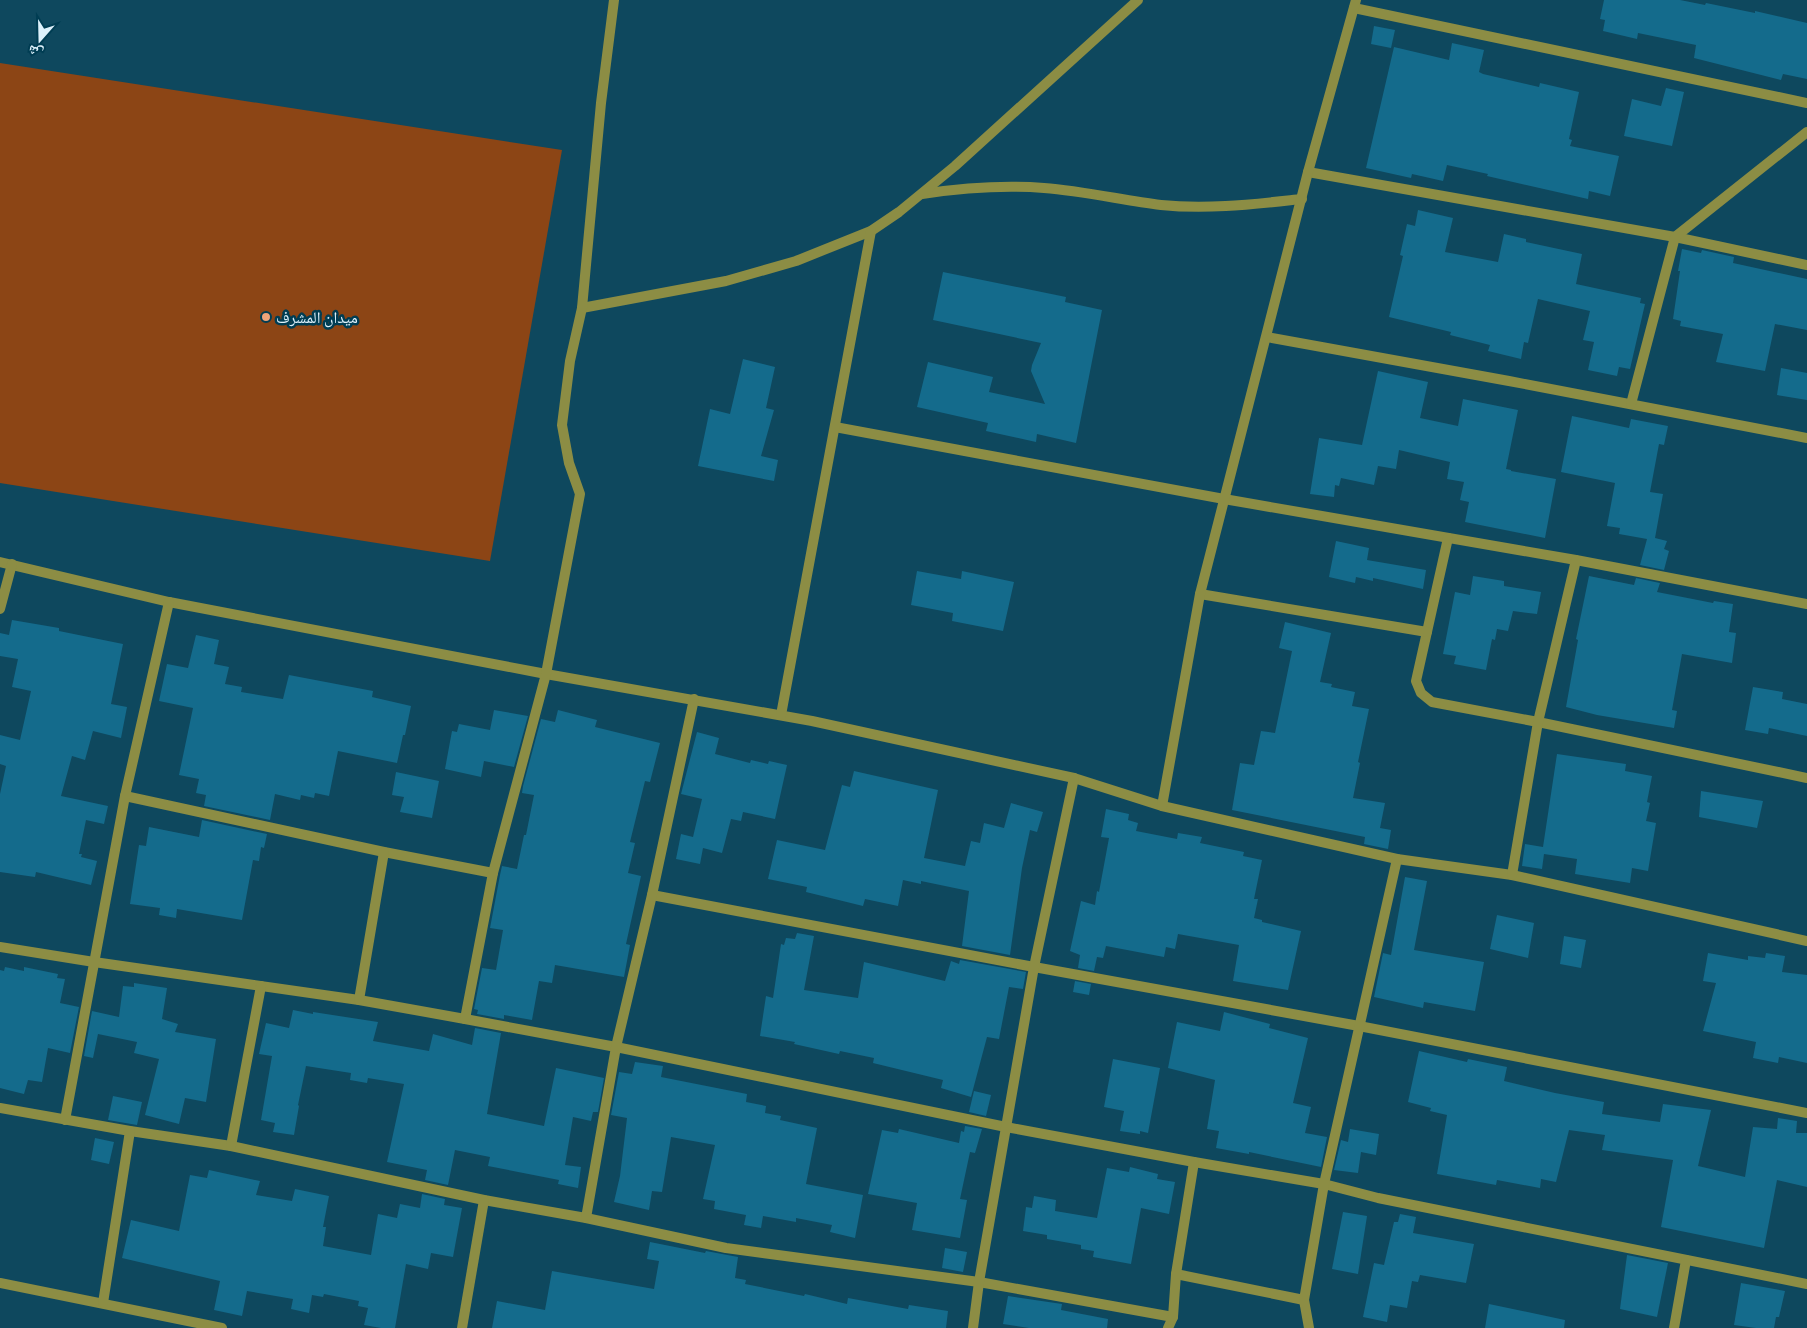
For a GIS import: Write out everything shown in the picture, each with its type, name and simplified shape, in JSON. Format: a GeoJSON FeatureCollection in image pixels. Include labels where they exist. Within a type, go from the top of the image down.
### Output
{"type":"FeatureCollection","features":[{"type":"Feature","properties":{"kind":"street"},"geometry":{"type":"LineString","coordinates":[[464,1019],[493,873],[546,674],[580,494],[569,464],[562,425],[570,362],[582,308],[601,103],[614,0]]}},
{"type":"Feature","properties":{"kind":"street"},"geometry":{"type":"LineString","coordinates":[[582,308],[726,281],[796,261],[871,231],[899,212],[955,166],[1138,0]]}},
{"type":"Feature","properties":{"kind":"street"},"geometry":{"type":"LineString","coordinates":[[1162,806],[1200,594],[1308,172],[1355,4],[1807,103]]}},
{"type":"Feature","properties":{"kind":"street"},"geometry":{"type":"LineString","coordinates":[[1631,404],[1675,238],[1807,132]]}},
{"type":"Feature","properties":{"kind":"street"},"geometry":{"type":"LineString","coordinates":[[1308,172],[1675,238],[1807,265]]}},
{"type":"Feature","properties":{"kind":"street"},"geometry":{"type":"LineString","coordinates":[[921,194],[963,188],[1043,188],[1087,192],[1162,205],[1224,207],[1302,199]]}},
{"type":"Feature","properties":{"kind":"street"},"geometry":{"type":"LineString","coordinates":[[781,715],[871,231]]}},
{"type":"Feature","properties":{"kind":"street"},"geometry":{"type":"LineString","coordinates":[[1267,336],[1807,438]]}},
{"type":"Feature","properties":{"kind":"street"},"geometry":{"type":"LineString","coordinates":[[835,427],[1224,499],[1576,560],[1807,604]]}},
{"type":"Feature","properties":{"kind":"street"},"geometry":{"type":"LineString","coordinates":[[1448,538],[1416,681],[1421,693],[1432,702],[1807,778]]}},
{"type":"Feature","properties":{"kind":"street"},"geometry":{"type":"LineString","coordinates":[[1512,875],[1538,722],[1576,560]]}},
{"type":"Feature","properties":{"kind":"street"},"geometry":{"type":"LineString","coordinates":[[0,562],[169,602],[546,674],[781,715],[1074,778],[1162,806],[1397,858],[1512,875],[1807,941]]}},
{"type":"Feature","properties":{"kind":"street"},"geometry":{"type":"LineString","coordinates":[[0,609],[12,564]]}},
{"type":"Feature","properties":{"kind":"street"},"geometry":{"type":"LineString","coordinates":[[1200,594],[1427,632]]}},
{"type":"Feature","properties":{"kind":"street"},"geometry":{"type":"LineString","coordinates":[[65,1120],[125,796],[169,602]]}},
{"type":"Feature","properties":{"kind":"street"},"geometry":{"type":"LineString","coordinates":[[586,1218],[616,1047],[652,895],[694,699]]}},
{"type":"Feature","properties":{"kind":"street"},"geometry":{"type":"LineString","coordinates":[[972,1328],[1034,967],[1074,778]]}},
{"type":"Feature","properties":{"kind":"street"},"geometry":{"type":"LineString","coordinates":[[125,796],[384,852],[493,873]]}},
{"type":"Feature","properties":{"kind":"street"},"geometry":{"type":"LineString","coordinates":[[359,1000],[384,852]]}},
{"type":"Feature","properties":{"kind":"street"},"geometry":{"type":"LineString","coordinates":[[1309,1328],[1304,1300],[1324,1184],[1397,858]]}},
{"type":"Feature","properties":{"kind":"street"},"geometry":{"type":"LineString","coordinates":[[652,895],[1359,1026],[1807,1113]]}},
{"type":"Feature","properties":{"kind":"street"},"geometry":{"type":"LineString","coordinates":[[0,947],[359,1000],[616,1047],[1006,1127],[1324,1184],[1378,1198],[1807,1284]]}},
{"type":"Feature","properties":{"kind":"street"},"geometry":{"type":"LineString","coordinates":[[231,1146],[261,986]]}},
{"type":"Feature","properties":{"kind":"street"},"geometry":{"type":"LineString","coordinates":[[0,1108],[130,1131],[231,1146],[484,1200],[586,1218],[726,1248],[979,1282],[1173,1317]]}},
{"type":"Feature","properties":{"kind":"street"},"geometry":{"type":"LineString","coordinates":[[103,1303],[130,1131]]}},
{"type":"Feature","properties":{"kind":"street"},"geometry":{"type":"LineString","coordinates":[[1168,1328],[1173,1317],[1176,1274],[1194,1162]]}},
{"type":"Feature","properties":{"kind":"street"},"geometry":{"type":"LineString","coordinates":[[462,1328],[484,1200]]}},
{"type":"Feature","properties":{"kind":"street"},"geometry":{"type":"LineString","coordinates":[[1674,1328],[1686,1260]]}},
{"type":"Feature","properties":{"kind":"street"},"geometry":{"type":"LineString","coordinates":[[1176,1274],[1304,1300]]}},
{"type":"Feature","properties":{"kind":"street"},"geometry":{"type":"LineString","coordinates":[[0,1283],[218,1328]]}},
{"type":"Feature","properties":{"kind":"shaded area","name":"ميدان المشرف"},"geometry":{"type":"Polygon","coordinates":[[[0,63],[562,150],[490,561],[0,483],[0,63]]]}},
{"type":"Feature","properties":{"kind":"building"},"geometry":{"type":"Polygon","coordinates":[[[1604,0],[1680,0],[1755,13],[1755,11],[1807,23],[1807,79],[1783,74],[1781,80],[1694,58],[1696,45],[1638,33],[1637,39],[1603,31],[1605,20],[1600,19],[1604,0]]]}},
{"type":"Feature","properties":{"kind":"building"},"geometry":{"type":"Polygon","coordinates":[[[1374,26],[1395,30],[1391,48],[1371,44],[1374,26]]]}},
{"type":"Feature","properties":{"kind":"building"},"geometry":{"type":"Polygon","coordinates":[[[1452,43],[1484,50],[1479,72],[1483,74],[1539,87],[1540,83],[1579,92],[1569,139],[1572,140],[1570,146],[1619,156],[1610,196],[1589,191],[1588,199],[1447,165],[1443,181],[1412,174],[1411,178],[1366,168],[1394,47],[1449,60],[1452,43]]]}},
{"type":"Feature","properties":{"kind":"building"},"geometry":{"type":"Polygon","coordinates":[[[1666,88],[1684,92],[1672,146],[1624,136],[1632,99],[1661,106],[1666,88]]]}},
{"type":"Feature","properties":{"kind":"building"},"geometry":{"type":"Polygon","coordinates":[[[1418,210],[1453,218],[1445,252],[1498,262],[1504,234],[1526,239],[1526,242],[1582,254],[1576,284],[1641,298],[1640,303],[1645,304],[1630,369],[1619,367],[1617,376],[1588,370],[1594,342],[1583,340],[1590,311],[1538,299],[1528,343],[1524,342],[1521,359],[1488,351],[1490,345],[1450,335],[1451,332],[1389,317],[1403,256],[1400,255],[1407,224],[1415,226],[1418,210]]]}},
{"type":"Feature","properties":{"kind":"building"},"geometry":{"type":"Polygon","coordinates":[[[1682,249],[1701,253],[1702,250],[1734,257],[1733,263],[1807,279],[1807,330],[1775,324],[1765,371],[1716,362],[1723,334],[1680,326],[1681,321],[1673,319],[1682,249]]]}},
{"type":"Feature","properties":{"kind":"building"},"geometry":{"type":"Polygon","coordinates":[[[943,272],[1066,297],[1065,302],[1102,310],[1076,443],[1037,434],[1036,442],[986,431],[988,423],[917,407],[928,362],[993,377],[989,392],[1045,404],[1031,371],[1041,343],[933,320],[943,272]]]}},
{"type":"Feature","properties":{"kind":"building"},"geometry":{"type":"Polygon","coordinates":[[[743,359],[775,367],[766,408],[774,410],[761,456],[778,460],[774,481],[698,466],[710,409],[730,414],[743,359]]]}},
{"type":"Feature","properties":{"kind":"building"},"geometry":{"type":"Polygon","coordinates":[[[1781,368],[1807,373],[1807,400],[1777,395],[1781,368]]]}},
{"type":"Feature","properties":{"kind":"building"},"geometry":{"type":"Polygon","coordinates":[[[1378,371],[1428,382],[1420,418],[1458,426],[1463,399],[1518,410],[1506,469],[1556,479],[1545,538],[1465,522],[1469,502],[1460,500],[1464,482],[1447,479],[1450,462],[1399,450],[1396,469],[1378,466],[1374,485],[1341,478],[1339,486],[1335,485],[1334,497],[1310,494],[1319,438],[1362,445],[1378,371]]]}},
{"type":"Feature","properties":{"kind":"building"},"geometry":{"type":"Polygon","coordinates":[[[1572,416],[1629,428],[1631,419],[1668,426],[1664,445],[1659,444],[1650,492],[1663,494],[1655,538],[1667,541],[1664,549],[1669,551],[1664,570],[1640,565],[1647,539],[1619,534],[1620,528],[1607,526],[1615,483],[1561,472],[1572,416]]]}},
{"type":"Feature","properties":{"kind":"building"},"geometry":{"type":"Polygon","coordinates":[[[1336,541],[1369,548],[1367,560],[1426,570],[1423,589],[1373,578],[1373,581],[1356,577],[1355,583],[1329,577],[1336,541]]]}},
{"type":"Feature","properties":{"kind":"building"},"geometry":{"type":"Polygon","coordinates":[[[917,571],[961,579],[962,571],[1014,582],[1003,631],[952,621],[953,613],[911,605],[917,571]]]}},
{"type":"Feature","properties":{"kind":"building"},"geometry":{"type":"Polygon","coordinates":[[[1473,576],[1504,581],[1504,586],[1541,592],[1537,614],[1513,611],[1508,631],[1497,629],[1495,640],[1492,639],[1486,670],[1454,664],[1456,656],[1443,654],[1455,592],[1470,595],[1473,576]]]}},
{"type":"Feature","properties":{"kind":"building"},"geometry":{"type":"Polygon","coordinates":[[[1589,576],[1634,585],[1636,578],[1660,583],[1657,592],[1713,603],[1714,601],[1733,604],[1729,632],[1736,633],[1732,663],[1682,654],[1672,710],[1677,711],[1674,728],[1597,715],[1566,707],[1578,640],[1576,639],[1589,576]]]}},
{"type":"Feature","properties":{"kind":"building"},"geometry":{"type":"Polygon","coordinates":[[[12,620],[59,628],[59,631],[123,644],[111,704],[127,707],[121,738],[93,731],[85,760],[72,756],[61,796],[108,806],[104,824],[86,820],[79,854],[82,854],[81,857],[97,861],[91,885],[36,872],[35,877],[0,872],[0,794],[6,766],[0,764],[0,735],[20,740],[31,691],[12,687],[18,659],[0,656],[0,633],[9,635],[12,620]]]}},
{"type":"Feature","properties":{"kind":"building"},"geometry":{"type":"Polygon","coordinates":[[[1285,622],[1331,633],[1320,682],[1332,684],[1331,687],[1355,692],[1352,706],[1369,709],[1353,798],[1385,803],[1380,828],[1391,830],[1388,849],[1364,844],[1365,837],[1232,810],[1240,763],[1254,765],[1261,731],[1275,733],[1292,651],[1279,648],[1285,622]]]}},
{"type":"Feature","properties":{"kind":"building"},"geometry":{"type":"Polygon","coordinates":[[[196,635],[219,640],[214,664],[229,667],[225,684],[242,687],[241,692],[283,699],[289,675],[373,691],[372,697],[411,706],[397,763],[338,751],[329,796],[315,793],[314,798],[301,795],[300,800],[275,794],[270,820],[204,806],[206,795],[196,793],[199,779],[179,775],[193,708],[159,701],[167,664],[188,668],[196,635]]]}},
{"type":"Feature","properties":{"kind":"building"},"geometry":{"type":"Polygon","coordinates":[[[1753,687],[1783,692],[1782,699],[1807,704],[1807,736],[1769,728],[1768,734],[1745,730],[1753,687]]]}},
{"type":"Feature","properties":{"kind":"building"},"geometry":{"type":"Polygon","coordinates":[[[494,710],[528,716],[514,767],[484,761],[481,777],[445,769],[452,731],[457,732],[459,724],[490,730],[494,710]]]}},
{"type":"Feature","properties":{"kind":"building"},"geometry":{"type":"Polygon","coordinates":[[[558,710],[597,720],[595,727],[660,743],[650,782],[645,781],[630,842],[635,843],[628,873],[641,876],[626,944],[630,945],[624,977],[555,965],[552,983],[539,981],[532,1020],[504,1015],[504,1019],[477,1014],[478,1010],[474,1009],[482,968],[496,970],[503,930],[490,928],[502,866],[517,869],[524,835],[526,835],[534,795],[522,793],[523,786],[541,719],[555,722],[558,710]]]}},
{"type":"Feature","properties":{"kind":"building"},"geometry":{"type":"Polygon","coordinates":[[[697,732],[719,738],[715,754],[750,763],[751,760],[768,764],[769,761],[787,765],[775,819],[743,812],[741,821],[731,819],[722,853],[703,848],[700,864],[676,859],[681,834],[693,837],[702,799],[681,794],[697,732]]]}},
{"type":"Feature","properties":{"kind":"building"},"geometry":{"type":"Polygon","coordinates":[[[1557,754],[1626,764],[1625,771],[1652,776],[1647,802],[1650,803],[1646,821],[1656,823],[1648,871],[1632,868],[1630,883],[1575,874],[1577,859],[1544,854],[1542,869],[1522,866],[1525,844],[1543,847],[1557,754]]]}},
{"type":"Feature","properties":{"kind":"building"},"geometry":{"type":"Polygon","coordinates":[[[854,771],[938,790],[924,858],[965,866],[971,841],[980,843],[984,823],[1004,828],[1011,803],[1043,812],[1037,832],[1030,830],[1022,868],[1010,955],[962,946],[969,891],[921,881],[921,884],[903,880],[898,906],[865,899],[863,906],[806,892],[807,887],[768,879],[777,840],[825,850],[842,785],[850,787],[854,771]]]}},
{"type":"Feature","properties":{"kind":"building"},"geometry":{"type":"Polygon","coordinates":[[[396,772],[439,781],[432,818],[400,812],[404,797],[392,795],[396,772]]]}},
{"type":"Feature","properties":{"kind":"building"},"geometry":{"type":"Polygon","coordinates":[[[1701,791],[1763,801],[1757,828],[1699,817],[1701,791]]]}},
{"type":"Feature","properties":{"kind":"building"},"geometry":{"type":"Polygon","coordinates":[[[1106,809],[1129,814],[1128,820],[1138,823],[1136,831],[1177,839],[1178,833],[1202,837],[1200,843],[1244,852],[1243,856],[1262,860],[1254,899],[1258,899],[1254,918],[1262,920],[1262,922],[1301,931],[1288,990],[1233,981],[1239,945],[1178,934],[1175,949],[1166,947],[1164,957],[1106,946],[1103,958],[1097,957],[1094,971],[1078,968],[1080,955],[1070,951],[1081,901],[1095,905],[1097,891],[1099,892],[1109,838],[1101,837],[1106,809]]]}},
{"type":"Feature","properties":{"kind":"building"},"geometry":{"type":"Polygon","coordinates":[[[202,820],[267,834],[264,848],[261,847],[259,861],[253,860],[242,920],[177,909],[176,918],[159,915],[160,908],[130,904],[139,845],[146,846],[149,827],[199,837],[202,820]]]}},
{"type":"Feature","properties":{"kind":"building"},"geometry":{"type":"Polygon","coordinates":[[[1405,877],[1427,881],[1414,950],[1484,962],[1475,1011],[1424,1002],[1423,1008],[1374,997],[1383,953],[1391,955],[1405,877]]]}},
{"type":"Feature","properties":{"kind":"building"},"geometry":{"type":"Polygon","coordinates":[[[1497,915],[1534,923],[1528,958],[1490,949],[1497,915]]]}},
{"type":"Feature","properties":{"kind":"building"},"geometry":{"type":"Polygon","coordinates":[[[797,933],[814,936],[804,990],[858,998],[864,962],[945,981],[951,961],[959,964],[960,960],[1026,972],[1023,989],[1009,987],[999,1039],[987,1037],[971,1097],[941,1088],[943,1080],[873,1063],[874,1058],[840,1051],[839,1054],[794,1044],[795,1042],[760,1036],[766,996],[773,998],[781,944],[784,945],[786,938],[795,939],[797,933]]]}},
{"type":"Feature","properties":{"kind":"building"},"geometry":{"type":"Polygon","coordinates":[[[1564,936],[1586,940],[1581,968],[1560,964],[1564,936]]]}},
{"type":"Feature","properties":{"kind":"building"},"geometry":{"type":"Polygon","coordinates":[[[1708,953],[1748,960],[1748,956],[1765,958],[1766,953],[1785,956],[1782,972],[1807,975],[1807,1063],[1779,1057],[1778,1063],[1753,1058],[1756,1042],[1703,1031],[1716,983],[1703,981],[1708,953]]]}},
{"type":"Feature","properties":{"kind":"building"},"geometry":{"type":"Polygon","coordinates":[[[5,967],[24,971],[24,967],[58,974],[57,978],[65,979],[60,1003],[79,1007],[70,1053],[48,1048],[42,1082],[28,1080],[24,1094],[0,1088],[0,970],[4,971],[5,967]]]}},
{"type":"Feature","properties":{"kind":"building"},"geometry":{"type":"Polygon","coordinates":[[[1075,981],[1091,984],[1089,995],[1073,992],[1075,981]]]}},
{"type":"Feature","properties":{"kind":"building"},"geometry":{"type":"Polygon","coordinates":[[[134,983],[167,988],[162,1019],[178,1024],[175,1032],[216,1039],[206,1102],[185,1098],[179,1124],[145,1115],[159,1059],[134,1053],[137,1042],[98,1034],[93,1058],[84,1056],[92,1011],[119,1017],[123,986],[134,987],[134,983]]]}},
{"type":"Feature","properties":{"kind":"building"},"geometry":{"type":"Polygon","coordinates":[[[293,1010],[378,1022],[373,1041],[429,1051],[433,1034],[472,1045],[475,1028],[501,1033],[487,1114],[544,1126],[556,1068],[604,1078],[598,1112],[593,1112],[591,1121],[573,1117],[565,1165],[581,1167],[578,1188],[558,1184],[559,1180],[488,1166],[490,1157],[455,1150],[448,1185],[425,1180],[427,1170],[387,1162],[404,1084],[368,1078],[367,1083],[350,1080],[351,1073],[306,1066],[294,1135],[273,1132],[275,1123],[261,1120],[272,1056],[259,1054],[266,1023],[289,1028],[293,1010]]]}},
{"type":"Feature","properties":{"kind":"building"},"geometry":{"type":"Polygon","coordinates":[[[1224,1012],[1270,1024],[1269,1028],[1308,1038],[1293,1103],[1311,1107],[1305,1133],[1327,1137],[1321,1167],[1249,1152],[1249,1154],[1216,1148],[1219,1131],[1207,1129],[1215,1080],[1168,1068],[1177,1022],[1220,1031],[1224,1012]]]}},
{"type":"Feature","properties":{"kind":"building"},"geometry":{"type":"Polygon","coordinates":[[[1419,1051],[1467,1062],[1468,1059],[1507,1067],[1504,1081],[1604,1102],[1602,1114],[1660,1122],[1663,1104],[1711,1110],[1698,1166],[1745,1177],[1753,1127],[1777,1129],[1778,1118],[1797,1121],[1796,1133],[1807,1133],[1807,1187],[1777,1180],[1764,1248],[1661,1227],[1673,1160],[1602,1150],[1605,1135],[1569,1130],[1556,1182],[1541,1179],[1540,1188],[1497,1180],[1496,1185],[1437,1174],[1447,1115],[1430,1111],[1431,1108],[1408,1102],[1419,1051]]]}},
{"type":"Feature","properties":{"kind":"building"},"geometry":{"type":"Polygon","coordinates":[[[1113,1059],[1160,1068],[1148,1133],[1140,1131],[1140,1134],[1120,1131],[1124,1111],[1104,1107],[1113,1059]]]}},
{"type":"Feature","properties":{"kind":"building"},"geometry":{"type":"Polygon","coordinates":[[[635,1062],[663,1066],[661,1077],[747,1094],[746,1102],[766,1106],[765,1113],[781,1116],[780,1120],[817,1128],[806,1184],[863,1195],[855,1238],[830,1232],[832,1225],[796,1218],[796,1222],[763,1216],[761,1228],[744,1225],[746,1215],[714,1209],[715,1201],[703,1199],[715,1145],[671,1137],[662,1192],[652,1191],[649,1210],[614,1202],[620,1176],[627,1118],[611,1115],[619,1072],[632,1074],[635,1062]]]}},
{"type":"Feature","properties":{"kind":"building"},"geometry":{"type":"Polygon","coordinates":[[[974,1091],[991,1095],[986,1116],[969,1112],[974,1091]]]}},
{"type":"Feature","properties":{"kind":"building"},"geometry":{"type":"Polygon","coordinates":[[[113,1096],[142,1102],[137,1125],[108,1120],[113,1096]]]}},
{"type":"Feature","properties":{"kind":"building"},"geometry":{"type":"Polygon","coordinates":[[[965,1126],[982,1129],[975,1153],[970,1152],[960,1199],[967,1200],[960,1238],[912,1230],[917,1203],[868,1194],[882,1130],[898,1133],[899,1129],[959,1143],[961,1131],[964,1132],[965,1126]]]}},
{"type":"Feature","properties":{"kind":"building"},"geometry":{"type":"Polygon","coordinates":[[[1350,1129],[1379,1134],[1376,1155],[1361,1152],[1358,1173],[1334,1170],[1341,1140],[1348,1142],[1350,1129]]]}},
{"type":"Feature","properties":{"kind":"building"},"geometry":{"type":"Polygon","coordinates":[[[95,1138],[114,1142],[109,1164],[91,1160],[95,1138]]]}},
{"type":"Feature","properties":{"kind":"building"},"geometry":{"type":"Polygon","coordinates":[[[1130,1167],[1158,1174],[1157,1179],[1175,1182],[1169,1214],[1141,1208],[1131,1264],[1093,1257],[1094,1251],[1081,1249],[1081,1245],[1047,1239],[1047,1235],[1023,1231],[1026,1207],[1032,1208],[1034,1196],[1056,1200],[1055,1211],[1097,1218],[1107,1168],[1129,1172],[1130,1167]]]}},
{"type":"Feature","properties":{"kind":"building"},"geometry":{"type":"Polygon","coordinates":[[[209,1170],[260,1181],[256,1195],[292,1201],[295,1189],[329,1196],[323,1227],[326,1227],[323,1246],[371,1255],[378,1214],[397,1218],[400,1204],[420,1208],[422,1194],[445,1199],[444,1205],[462,1208],[453,1257],[431,1253],[428,1269],[406,1264],[395,1328],[364,1325],[368,1308],[358,1306],[359,1301],[324,1294],[323,1297],[312,1295],[309,1313],[291,1309],[293,1299],[247,1291],[242,1316],[214,1310],[220,1281],[122,1258],[131,1220],[179,1231],[190,1175],[207,1178],[209,1170]]]}},
{"type":"Feature","properties":{"kind":"building"},"geometry":{"type":"Polygon","coordinates":[[[1343,1212],[1367,1216],[1358,1274],[1332,1269],[1343,1212]]]}},
{"type":"Feature","properties":{"kind":"building"},"geometry":{"type":"Polygon","coordinates":[[[1400,1214],[1416,1217],[1413,1233],[1474,1244],[1466,1283],[1420,1275],[1418,1282],[1412,1281],[1407,1308],[1390,1305],[1387,1322],[1363,1317],[1374,1263],[1384,1265],[1394,1222],[1398,1222],[1400,1214]]]}},
{"type":"Feature","properties":{"kind":"building"},"geometry":{"type":"Polygon","coordinates":[[[650,1242],[705,1253],[706,1251],[738,1257],[735,1278],[746,1280],[745,1284],[804,1296],[805,1294],[847,1304],[848,1298],[908,1309],[909,1305],[948,1311],[946,1328],[492,1328],[497,1301],[545,1310],[552,1271],[654,1289],[659,1261],[647,1259],[650,1242]]]}},
{"type":"Feature","properties":{"kind":"building"},"geometry":{"type":"Polygon","coordinates":[[[945,1248],[967,1252],[963,1272],[942,1268],[945,1248]]]}},
{"type":"Feature","properties":{"kind":"building"},"geometry":{"type":"Polygon","coordinates":[[[1627,1255],[1668,1263],[1657,1317],[1620,1309],[1627,1255]]]}},
{"type":"Feature","properties":{"kind":"building"},"geometry":{"type":"Polygon","coordinates":[[[1741,1283],[1785,1291],[1779,1317],[1776,1317],[1774,1328],[1734,1325],[1741,1283]]]}},
{"type":"Feature","properties":{"kind":"building"},"geometry":{"type":"Polygon","coordinates":[[[1008,1296],[1062,1304],[1061,1310],[1108,1319],[1107,1328],[1029,1328],[1003,1324],[1008,1296]]]}},
{"type":"Feature","properties":{"kind":"building"},"geometry":{"type":"Polygon","coordinates":[[[1489,1304],[1565,1320],[1564,1328],[1485,1328],[1489,1304]]]}},
{"type":"Feature","properties":{"kind":"place","name":"ميدان المشرف"},"geometry":{"type":"Point","coordinates":[266,317]}}]}
